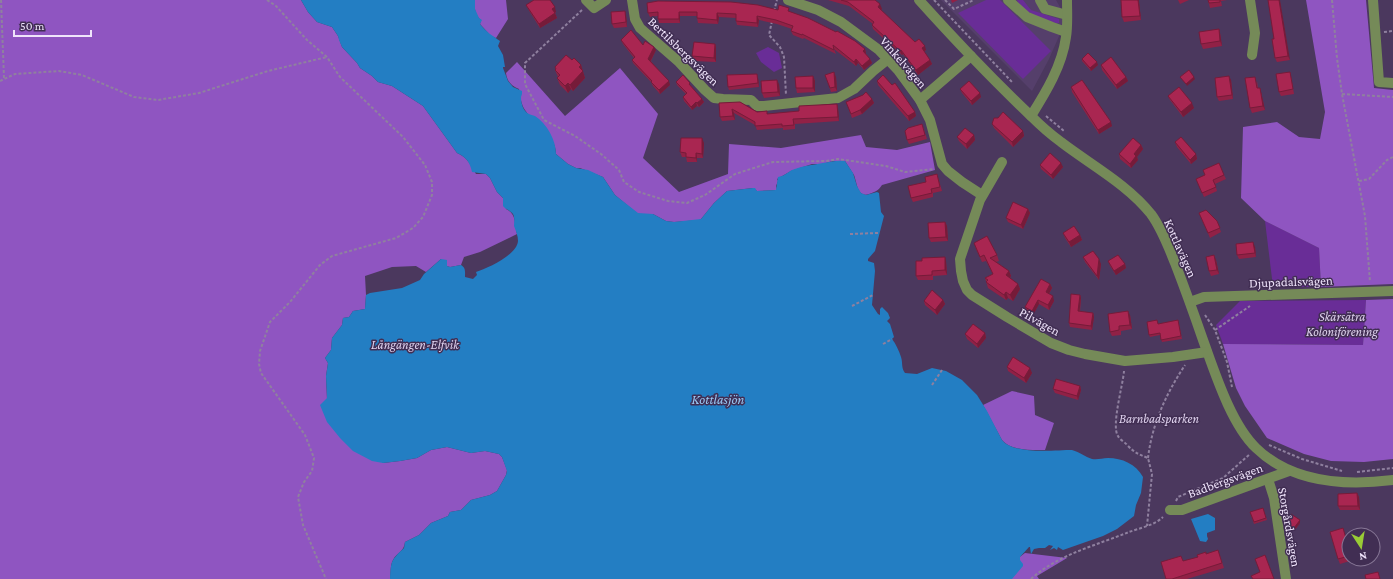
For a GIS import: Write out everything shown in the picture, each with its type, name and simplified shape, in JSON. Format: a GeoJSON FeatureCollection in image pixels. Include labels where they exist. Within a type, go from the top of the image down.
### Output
{"type":"FeatureCollection","features":[{"type":"Feature","properties":{"kind":"street"},"geometry":{"type":"LineString","coordinates":[[587,2],[594,8],[606,0]]}},
{"type":"Feature","properties":{"kind":"street","name":"Bertilsbergsvägen"},"geometry":{"type":"LineString","coordinates":[[632,0],[635,19],[640,28],[679,62],[714,98],[751,100],[757,106],[838,98],[854,89],[888,59]]}},
{"type":"Feature","properties":{"kind":"street","name":"Vinkelvägen"},"geometry":{"type":"LineString","coordinates":[[788,0],[818,10],[841,22],[870,42],[898,70],[920,100],[971,56]]}},
{"type":"Feature","properties":{"kind":"street","name":"Kottlavägen"},"geometry":{"type":"LineString","coordinates":[[919,0],[971,56],[1033,112],[1060,142],[1128,191],[1150,213],[1158,224],[1194,300],[1207,352],[1227,401],[1240,427],[1251,443],[1262,453],[1289,471],[1303,476],[1320,480],[1363,482],[1393,480]]}},
{"type":"Feature","properties":{"kind":"street"},"geometry":{"type":"LineString","coordinates":[[1008,0],[1027,17],[1052,28],[1066,32]]}},
{"type":"Feature","properties":{"kind":"street"},"geometry":{"type":"LineString","coordinates":[[1040,0],[1045,10],[1067,15]]}},
{"type":"Feature","properties":{"kind":"street"},"geometry":{"type":"LineString","coordinates":[[1033,112],[1042,98],[1060,62],[1066,37],[1067,0]]}},
{"type":"Feature","properties":{"kind":"street"},"geometry":{"type":"LineString","coordinates":[[1250,0],[1255,33],[1252,55]]}},
{"type":"Feature","properties":{"kind":"street"},"geometry":{"type":"LineString","coordinates":[[1373,0],[1379,82],[1393,83]]}},
{"type":"Feature","properties":{"kind":"street"},"geometry":{"type":"LineString","coordinates":[[920,100],[930,120],[942,164],[962,182],[982,195]]}},
{"type":"Feature","properties":{"kind":"street","name":"Pilvägen"},"geometry":{"type":"LineString","coordinates":[[1002,162],[982,195],[960,259],[963,282],[967,290],[972,295],[1051,343],[1080,353],[1125,361],[1173,357],[1207,352]]}},
{"type":"Feature","properties":{"kind":"street","name":"Djupadalsvägen"},"geometry":{"type":"LineString","coordinates":[[1194,300],[1204,297],[1393,291]]}},
{"type":"Feature","properties":{"kind":"street","name":"Badbergsvägen"},"geometry":{"type":"LineString","coordinates":[[1170,510],[1182,510],[1289,471]]}},
{"type":"Feature","properties":{"kind":"street","name":"Storgårdsvägen"},"geometry":{"type":"LineString","coordinates":[[1268,479],[1274,498],[1286,579]]}},
{"type":"Feature","properties":{"kind":"path"},"geometry":{"type":"LineString","coordinates":[[1,0],[4,78]]}},
{"type":"Feature","properties":{"kind":"path"},"geometry":{"type":"LineString","coordinates":[[267,0],[276,6],[307,40],[327,57],[340,76],[404,137],[425,165],[432,182],[432,195],[423,217],[413,228],[396,238],[332,256],[320,265],[290,302],[270,322],[260,351],[259,364],[261,373],[305,435],[314,458],[312,471],[304,482],[298,497],[303,525],[326,579]]}},
{"type":"Feature","properties":{"kind":"path"},"geometry":{"type":"LineString","coordinates":[[774,14],[777,0]]}},
{"type":"Feature","properties":{"kind":"path"},"geometry":{"type":"LineString","coordinates":[[934,0],[1013,83]]}},
{"type":"Feature","properties":{"kind":"path"},"geometry":{"type":"LineString","coordinates":[[945,0],[954,9],[974,0]]}},
{"type":"Feature","properties":{"kind":"path"},"geometry":{"type":"LineString","coordinates":[[1332,0],[1342,94],[1365,216],[1371,292]]}},
{"type":"Feature","properties":{"kind":"path"},"geometry":{"type":"LineString","coordinates":[[587,2],[525,63],[525,84],[544,120],[576,136],[601,154],[618,170],[624,182],[639,192],[668,201],[687,203],[705,195],[735,174],[773,162],[826,161],[838,159],[886,166],[905,172],[946,168]]}},
{"type":"Feature","properties":{"kind":"path"},"geometry":{"type":"LineString","coordinates":[[772,21],[769,34],[780,47],[784,57],[786,104]]}},
{"type":"Feature","properties":{"kind":"path"},"geometry":{"type":"LineString","coordinates":[[0,81],[15,74],[59,71],[82,75],[134,97],[158,100],[199,94],[268,71],[327,57]]}},
{"type":"Feature","properties":{"kind":"path"},"geometry":{"type":"LineString","coordinates":[[1342,94],[1393,97]]}},
{"type":"Feature","properties":{"kind":"path"},"geometry":{"type":"LineString","coordinates":[[1033,112],[1055,122],[1068,135]]}},
{"type":"Feature","properties":{"kind":"path"},"geometry":{"type":"LineString","coordinates":[[1359,182],[1369,179],[1387,160],[1393,157]]}},
{"type":"Feature","properties":{"kind":"path"},"geometry":{"type":"LineString","coordinates":[[850,234],[878,233]]}},
{"type":"Feature","properties":{"kind":"path"},"geometry":{"type":"LineString","coordinates":[[852,306],[873,295]]}},
{"type":"Feature","properties":{"kind":"path"},"geometry":{"type":"LineString","coordinates":[[1215,330],[1264,296]]}},
{"type":"Feature","properties":{"kind":"path"},"geometry":{"type":"LineString","coordinates":[[1194,300],[1215,330],[1227,362],[1233,390]]}},
{"type":"Feature","properties":{"kind":"path"},"geometry":{"type":"LineString","coordinates":[[884,344],[892,339]]}},
{"type":"Feature","properties":{"kind":"path"},"geometry":{"type":"LineString","coordinates":[[1147,526],[1152,474],[1148,458],[1152,434],[1158,414],[1179,374],[1192,354]]}},
{"type":"Feature","properties":{"kind":"path"},"geometry":{"type":"LineString","coordinates":[[1125,361],[1123,383],[1117,413],[1116,432],[1132,451],[1148,458]]}},
{"type":"Feature","properties":{"kind":"path"},"geometry":{"type":"LineString","coordinates":[[932,384],[942,370]]}},
{"type":"Feature","properties":{"kind":"path"},"geometry":{"type":"LineString","coordinates":[[1267,443],[1302,459],[1344,472]]}},
{"type":"Feature","properties":{"kind":"path"},"geometry":{"type":"LineString","coordinates":[[1031,579],[1041,570],[1056,561],[1147,526],[1161,519],[1170,510],[1178,497],[1223,478],[1250,454]]}},
{"type":"Feature","properties":{"kind":"path"},"geometry":{"type":"LineString","coordinates":[[1356,472],[1393,468]]}},
{"type":"Feature","properties":{"kind":"shaded area"},"geometry":{"type":"Polygon","coordinates":[[[0,0],[301,0],[308,12],[317,22],[332,27],[338,36],[342,47],[360,68],[378,82],[392,86],[423,106],[457,153],[466,159],[476,174],[486,174],[490,178],[497,192],[503,198],[506,209],[514,216],[517,234],[480,252],[464,257],[461,265],[450,267],[447,266],[441,259],[426,272],[416,266],[392,267],[365,276],[365,309],[353,311],[349,317],[343,318],[342,325],[332,338],[331,350],[325,358],[328,363],[326,376],[327,399],[383,463],[417,458],[431,450],[447,447],[471,453],[485,451],[499,454],[502,457],[507,470],[506,475],[497,491],[490,495],[471,500],[461,510],[450,512],[448,516],[431,523],[419,535],[405,542],[402,550],[392,562],[390,579],[0,579],[0,0]]]}},
{"type":"Feature","properties":{"kind":"shaded area"},"geometry":{"type":"Polygon","coordinates":[[[475,0],[506,0],[508,19],[496,38],[491,36],[480,24],[481,20],[475,11],[475,0]]]}},
{"type":"Feature","properties":{"kind":"shaded area"},"geometry":{"type":"Polygon","coordinates":[[[941,0],[1056,0],[1064,14],[1060,34],[1032,91],[941,0]]]}},
{"type":"Feature","properties":{"kind":"shaded area"},"geometry":{"type":"Polygon","coordinates":[[[1306,0],[1366,0],[1374,88],[1393,90],[1393,284],[1321,287],[1319,248],[1265,221],[1241,198],[1243,127],[1277,122],[1299,137],[1320,139],[1325,112],[1306,0]]]}},
{"type":"Feature","properties":{"kind":"shaded area"},"geometry":{"type":"Polygon","coordinates":[[[517,62],[565,116],[620,68],[658,114],[643,158],[679,192],[728,174],[729,144],[781,148],[861,135],[866,147],[897,150],[930,142],[935,170],[882,185],[876,191],[865,195],[860,192],[854,175],[845,161],[812,164],[791,171],[777,179],[777,190],[757,191],[753,188],[727,191],[699,220],[674,222],[666,221],[653,214],[638,214],[615,195],[603,177],[580,168],[576,168],[568,164],[556,154],[553,141],[525,110],[519,89],[512,85],[507,78],[506,73],[517,62]]]}},
{"type":"Feature","properties":{"kind":"shaded area"},"geometry":{"type":"Polygon","coordinates":[[[1393,299],[1393,459],[1364,462],[1331,461],[1304,454],[1267,438],[1245,406],[1236,388],[1223,344],[1363,345],[1366,300],[1393,299]]]}},
{"type":"Feature","properties":{"kind":"shaded area"},"geometry":{"type":"Polygon","coordinates":[[[1012,391],[1034,396],[1035,415],[1054,423],[1045,450],[1016,448],[1006,444],[1002,440],[983,405],[1012,391]]]}},
{"type":"Feature","properties":{"kind":"shaded area"},"geometry":{"type":"Polygon","coordinates":[[[1025,553],[1067,558],[1037,576],[1039,579],[990,579],[1025,553]]]}},
{"type":"Feature","properties":{"kind":"green space"},"geometry":{"type":"Polygon","coordinates":[[[986,0],[1000,0],[1051,51],[1023,79],[958,13],[986,0]]]}},
{"type":"Feature","properties":{"kind":"green space"},"geometry":{"type":"Polygon","coordinates":[[[1017,0],[1023,0],[1031,10],[1059,19],[1059,23],[1050,22],[1033,15],[1023,9],[1018,4],[1017,0]]]}},
{"type":"Feature","properties":{"kind":"green space"},"geometry":{"type":"Polygon","coordinates":[[[768,47],[779,53],[782,68],[774,72],[761,62],[756,53],[768,47]]]}},
{"type":"Feature","properties":{"kind":"green space","name":"Skärsätra Koloniförening"},"geometry":{"type":"Polygon","coordinates":[[[1265,221],[1319,248],[1321,287],[1273,287],[1265,221]]]}},
{"type":"Feature","properties":{"kind":"green space","name":"Skärsätra Koloniförening"},"geometry":{"type":"Polygon","coordinates":[[[1366,300],[1363,345],[1223,344],[1216,325],[1240,301],[1366,300]]]}},
{"type":"Feature","properties":{"kind":"water","name":"Kottlasjön"},"geometry":{"type":"Polygon","coordinates":[[[301,0],[475,0],[475,9],[479,18],[482,20],[480,24],[487,32],[500,41],[498,46],[503,55],[505,67],[503,68],[508,81],[513,87],[522,91],[521,102],[525,111],[539,119],[547,128],[553,138],[556,154],[568,164],[576,168],[588,170],[603,177],[615,195],[638,213],[653,214],[666,221],[674,222],[701,219],[714,203],[727,191],[753,188],[757,191],[776,190],[778,177],[792,170],[823,163],[845,161],[853,173],[861,193],[866,195],[877,192],[879,193],[881,212],[884,216],[875,251],[868,259],[868,261],[874,263],[875,271],[872,305],[880,315],[880,309],[882,307],[888,313],[890,318],[887,321],[890,324],[894,337],[892,339],[902,359],[905,373],[917,374],[932,368],[946,371],[962,380],[977,395],[1002,440],[1015,448],[1035,451],[1072,450],[1092,459],[1113,458],[1133,465],[1143,477],[1141,493],[1136,505],[1134,516],[1117,529],[1103,536],[1063,550],[1058,547],[1057,550],[1054,548],[1050,550],[1053,546],[1049,545],[1045,548],[1034,549],[1031,554],[1029,547],[1020,557],[1023,566],[1012,579],[390,579],[392,561],[404,548],[405,542],[419,535],[431,523],[448,516],[450,512],[461,510],[471,500],[490,495],[497,491],[507,471],[502,457],[499,454],[485,451],[471,453],[447,447],[431,450],[417,458],[383,463],[372,461],[353,451],[327,422],[320,405],[327,398],[326,376],[328,363],[325,358],[331,350],[332,338],[342,325],[343,318],[349,317],[353,311],[365,309],[366,295],[402,288],[420,280],[424,274],[441,259],[447,260],[447,266],[450,267],[463,266],[465,277],[473,279],[477,275],[476,272],[494,264],[513,251],[518,241],[518,237],[514,226],[513,214],[503,206],[503,198],[497,192],[490,178],[486,174],[472,172],[467,160],[457,153],[423,106],[392,86],[378,82],[360,68],[342,47],[338,36],[332,27],[317,22],[308,12],[301,0]]]}},
{"type":"Feature","properties":{"kind":"water"},"geometry":{"type":"Polygon","coordinates":[[[1208,514],[1215,518],[1215,530],[1207,533],[1208,539],[1206,542],[1200,541],[1191,519],[1208,514]]]}},
{"type":"Feature","properties":{"kind":"building"},"geometry":{"type":"Polygon","coordinates":[[[534,0],[550,0],[555,7],[552,9],[555,13],[539,24],[526,5],[534,0]]]}},
{"type":"Feature","properties":{"kind":"building"},"geometry":{"type":"Polygon","coordinates":[[[841,0],[875,0],[880,4],[878,7],[915,42],[919,39],[925,46],[922,48],[930,60],[916,70],[901,50],[900,51],[872,25],[874,22],[848,2],[841,0]]]}},
{"type":"Feature","properties":{"kind":"building"},"geometry":{"type":"Polygon","coordinates":[[[1121,0],[1138,0],[1140,16],[1122,17],[1121,0]]]}},
{"type":"Feature","properties":{"kind":"building"},"geometry":{"type":"Polygon","coordinates":[[[1208,0],[1220,0],[1220,2],[1209,3],[1208,0]]]}},
{"type":"Feature","properties":{"kind":"building"},"geometry":{"type":"Polygon","coordinates":[[[1268,0],[1279,0],[1288,56],[1275,58],[1272,39],[1274,39],[1268,0]]]}},
{"type":"Feature","properties":{"kind":"building"},"geometry":{"type":"Polygon","coordinates":[[[658,1],[731,2],[758,5],[778,10],[779,5],[789,8],[788,11],[808,18],[855,41],[865,49],[863,51],[870,59],[862,66],[856,59],[854,62],[833,45],[834,50],[802,34],[791,31],[793,26],[776,20],[757,16],[757,23],[736,21],[736,14],[717,13],[717,20],[697,18],[697,12],[679,12],[679,19],[658,19],[658,12],[648,13],[647,3],[658,1]]]}},
{"type":"Feature","properties":{"kind":"building"},"geometry":{"type":"Polygon","coordinates":[[[625,11],[626,22],[612,24],[611,12],[625,11]]]}},
{"type":"Feature","properties":{"kind":"building"},"geometry":{"type":"Polygon","coordinates":[[[1219,29],[1220,41],[1201,44],[1199,32],[1219,29]]]}},
{"type":"Feature","properties":{"kind":"building"},"geometry":{"type":"Polygon","coordinates":[[[631,30],[643,45],[645,41],[654,47],[648,59],[669,81],[659,90],[632,60],[635,57],[621,40],[631,30]]]}},
{"type":"Feature","properties":{"kind":"building"},"geometry":{"type":"Polygon","coordinates":[[[694,42],[715,44],[714,58],[692,56],[694,42]]]}},
{"type":"Feature","properties":{"kind":"building"},"geometry":{"type":"Polygon","coordinates":[[[1088,53],[1097,62],[1090,68],[1082,59],[1088,53]]]}},
{"type":"Feature","properties":{"kind":"building"},"geometry":{"type":"Polygon","coordinates":[[[566,55],[572,60],[574,58],[581,65],[579,67],[583,71],[570,85],[568,83],[565,86],[557,78],[560,75],[555,70],[555,67],[566,55]]]}},
{"type":"Feature","properties":{"kind":"building"},"geometry":{"type":"Polygon","coordinates":[[[1111,57],[1126,77],[1116,85],[1101,65],[1111,57]]]}},
{"type":"Feature","properties":{"kind":"building"},"geometry":{"type":"Polygon","coordinates":[[[1189,70],[1194,77],[1186,84],[1180,77],[1189,70]]]}},
{"type":"Feature","properties":{"kind":"building"},"geometry":{"type":"Polygon","coordinates":[[[834,72],[835,87],[830,88],[825,75],[834,72]]]}},
{"type":"Feature","properties":{"kind":"building"},"geometry":{"type":"Polygon","coordinates":[[[1290,72],[1293,89],[1279,92],[1276,74],[1290,72]]]}},
{"type":"Feature","properties":{"kind":"building"},"geometry":{"type":"Polygon","coordinates":[[[757,74],[758,83],[728,87],[727,75],[757,74]]]}},
{"type":"Feature","properties":{"kind":"building"},"geometry":{"type":"Polygon","coordinates":[[[683,75],[702,99],[691,107],[683,97],[687,93],[676,82],[683,75]]]}},
{"type":"Feature","properties":{"kind":"building"},"geometry":{"type":"Polygon","coordinates":[[[883,75],[892,85],[895,83],[915,112],[908,116],[877,81],[883,75]]]}},
{"type":"Feature","properties":{"kind":"building"},"geometry":{"type":"Polygon","coordinates":[[[813,76],[813,88],[796,88],[795,77],[813,76]]]}},
{"type":"Feature","properties":{"kind":"building"},"geometry":{"type":"Polygon","coordinates":[[[1229,76],[1232,95],[1217,97],[1215,78],[1229,76]]]}},
{"type":"Feature","properties":{"kind":"building"},"geometry":{"type":"Polygon","coordinates":[[[1255,77],[1257,88],[1260,88],[1263,106],[1250,108],[1245,78],[1255,77]]]}},
{"type":"Feature","properties":{"kind":"building"},"geometry":{"type":"Polygon","coordinates":[[[777,80],[778,92],[762,93],[761,81],[777,80]]]}},
{"type":"Feature","properties":{"kind":"building"},"geometry":{"type":"Polygon","coordinates":[[[1082,80],[1111,122],[1098,130],[1071,87],[1082,80]]]}},
{"type":"Feature","properties":{"kind":"building"},"geometry":{"type":"Polygon","coordinates":[[[969,81],[980,93],[971,101],[960,89],[969,81]]]}},
{"type":"Feature","properties":{"kind":"building"},"geometry":{"type":"Polygon","coordinates":[[[1179,87],[1192,103],[1181,112],[1168,96],[1179,87]]]}},
{"type":"Feature","properties":{"kind":"building"},"geometry":{"type":"Polygon","coordinates":[[[866,92],[872,99],[860,110],[851,114],[846,102],[863,95],[866,92]]]}},
{"type":"Feature","properties":{"kind":"building"},"geometry":{"type":"Polygon","coordinates":[[[740,102],[757,112],[767,111],[767,114],[799,111],[799,106],[837,104],[838,117],[793,119],[794,125],[782,126],[782,124],[755,126],[755,122],[732,109],[733,116],[720,117],[719,103],[740,102]]]}},
{"type":"Feature","properties":{"kind":"building"},"geometry":{"type":"Polygon","coordinates":[[[1003,112],[1023,131],[1012,142],[992,124],[994,118],[998,118],[1003,112]]]}},
{"type":"Feature","properties":{"kind":"building"},"geometry":{"type":"Polygon","coordinates":[[[922,124],[925,135],[907,140],[905,131],[908,128],[922,124]]]}},
{"type":"Feature","properties":{"kind":"building"},"geometry":{"type":"Polygon","coordinates":[[[965,128],[974,135],[966,144],[957,137],[965,128]]]}},
{"type":"Feature","properties":{"kind":"building"},"geometry":{"type":"Polygon","coordinates":[[[1181,137],[1196,154],[1190,160],[1175,142],[1181,137]]]}},
{"type":"Feature","properties":{"kind":"building"},"geometry":{"type":"Polygon","coordinates":[[[681,138],[702,138],[702,154],[696,153],[696,158],[686,157],[686,153],[680,152],[681,138]]]}},
{"type":"Feature","properties":{"kind":"building"},"geometry":{"type":"Polygon","coordinates":[[[1133,138],[1141,145],[1134,154],[1136,156],[1130,164],[1119,154],[1133,138]]]}},
{"type":"Feature","properties":{"kind":"building"},"geometry":{"type":"Polygon","coordinates":[[[1050,153],[1061,163],[1051,175],[1040,165],[1050,153]]]}},
{"type":"Feature","properties":{"kind":"building"},"geometry":{"type":"Polygon","coordinates":[[[1219,163],[1224,175],[1213,180],[1216,187],[1202,193],[1196,179],[1205,175],[1203,170],[1219,163]]]}},
{"type":"Feature","properties":{"kind":"building"},"geometry":{"type":"Polygon","coordinates":[[[937,174],[940,187],[931,189],[932,193],[911,198],[908,186],[926,182],[925,177],[937,174]]]}},
{"type":"Feature","properties":{"kind":"building"},"geometry":{"type":"Polygon","coordinates":[[[1013,202],[1028,209],[1021,225],[1006,218],[1013,202]]]}},
{"type":"Feature","properties":{"kind":"building"},"geometry":{"type":"Polygon","coordinates":[[[1206,210],[1217,221],[1220,228],[1208,233],[1199,213],[1206,210]]]}},
{"type":"Feature","properties":{"kind":"building"},"geometry":{"type":"Polygon","coordinates":[[[945,222],[946,237],[929,238],[928,223],[945,222]]]}},
{"type":"Feature","properties":{"kind":"building"},"geometry":{"type":"Polygon","coordinates":[[[1074,226],[1080,235],[1069,242],[1063,233],[1074,226]]]}},
{"type":"Feature","properties":{"kind":"building"},"geometry":{"type":"Polygon","coordinates":[[[987,236],[997,255],[990,258],[1009,271],[1006,275],[1018,284],[1010,295],[1006,292],[1004,295],[986,282],[988,280],[985,278],[993,274],[984,255],[980,257],[974,243],[987,236]]]}},
{"type":"Feature","properties":{"kind":"building"},"geometry":{"type":"Polygon","coordinates":[[[1253,242],[1255,253],[1237,255],[1236,244],[1253,242]]]}},
{"type":"Feature","properties":{"kind":"building"},"geometry":{"type":"Polygon","coordinates":[[[1093,251],[1099,259],[1097,276],[1083,257],[1093,251]]]}},
{"type":"Feature","properties":{"kind":"building"},"geometry":{"type":"Polygon","coordinates":[[[1118,255],[1125,264],[1114,271],[1108,261],[1118,255]]]}},
{"type":"Feature","properties":{"kind":"building"},"geometry":{"type":"Polygon","coordinates":[[[1214,255],[1217,270],[1209,271],[1206,257],[1214,255]]]}},
{"type":"Feature","properties":{"kind":"building"},"geometry":{"type":"Polygon","coordinates":[[[945,257],[945,270],[932,271],[932,275],[916,276],[916,261],[922,261],[922,258],[945,257]]]}},
{"type":"Feature","properties":{"kind":"building"},"geometry":{"type":"Polygon","coordinates":[[[1041,279],[1050,284],[1046,292],[1053,296],[1048,305],[1038,300],[1032,311],[1025,307],[1041,279]]]}},
{"type":"Feature","properties":{"kind":"building"},"geometry":{"type":"Polygon","coordinates":[[[932,290],[943,300],[935,310],[924,301],[932,290]]]}},
{"type":"Feature","properties":{"kind":"building"},"geometry":{"type":"Polygon","coordinates":[[[1071,294],[1080,295],[1078,311],[1093,313],[1091,326],[1069,323],[1071,294]]]}},
{"type":"Feature","properties":{"kind":"building"},"geometry":{"type":"Polygon","coordinates":[[[1128,311],[1130,325],[1119,326],[1119,330],[1110,332],[1108,314],[1128,311]]]}},
{"type":"Feature","properties":{"kind":"building"},"geometry":{"type":"Polygon","coordinates":[[[1157,320],[1158,324],[1178,320],[1181,336],[1161,340],[1160,333],[1149,335],[1147,322],[1157,320]]]}},
{"type":"Feature","properties":{"kind":"building"},"geometry":{"type":"Polygon","coordinates":[[[973,324],[985,333],[977,344],[965,334],[973,324]]]}},
{"type":"Feature","properties":{"kind":"building"},"geometry":{"type":"Polygon","coordinates":[[[1013,357],[1030,368],[1024,378],[1007,367],[1013,357]]]}},
{"type":"Feature","properties":{"kind":"building"},"geometry":{"type":"Polygon","coordinates":[[[1056,379],[1080,386],[1077,396],[1053,389],[1056,379]]]}},
{"type":"Feature","properties":{"kind":"building"},"geometry":{"type":"Polygon","coordinates":[[[1357,493],[1358,506],[1338,506],[1338,494],[1357,493]]]}},
{"type":"Feature","properties":{"kind":"building"},"geometry":{"type":"Polygon","coordinates":[[[1263,508],[1266,518],[1254,522],[1250,512],[1263,508]]]}},
{"type":"Feature","properties":{"kind":"building"},"geometry":{"type":"Polygon","coordinates":[[[1291,514],[1300,520],[1294,528],[1285,522],[1291,514]]]}},
{"type":"Feature","properties":{"kind":"building"},"geometry":{"type":"Polygon","coordinates":[[[1341,529],[1341,558],[1338,559],[1330,532],[1341,529]]]}},
{"type":"Feature","properties":{"kind":"building"},"geometry":{"type":"Polygon","coordinates":[[[1218,550],[1222,563],[1172,579],[1166,579],[1161,562],[1181,556],[1183,561],[1198,557],[1197,555],[1206,552],[1206,554],[1218,550]]]}},
{"type":"Feature","properties":{"kind":"building"},"geometry":{"type":"Polygon","coordinates":[[[1265,555],[1274,579],[1253,579],[1251,576],[1260,572],[1255,559],[1265,555]]]}},
{"type":"Feature","properties":{"kind":"building"},"geometry":{"type":"Polygon","coordinates":[[[1378,572],[1380,579],[1366,579],[1365,575],[1378,572]]]}},
{"type":"Feature","properties":{"kind":"park label","name":"Långängen-Elfvik"},"geometry":{"type":"Point","coordinates":[415,344]}},
{"type":"Feature","properties":{"kind":"park label","name":"Barnbadsparken"},"geometry":{"type":"Point","coordinates":[1159,418]}}]}
